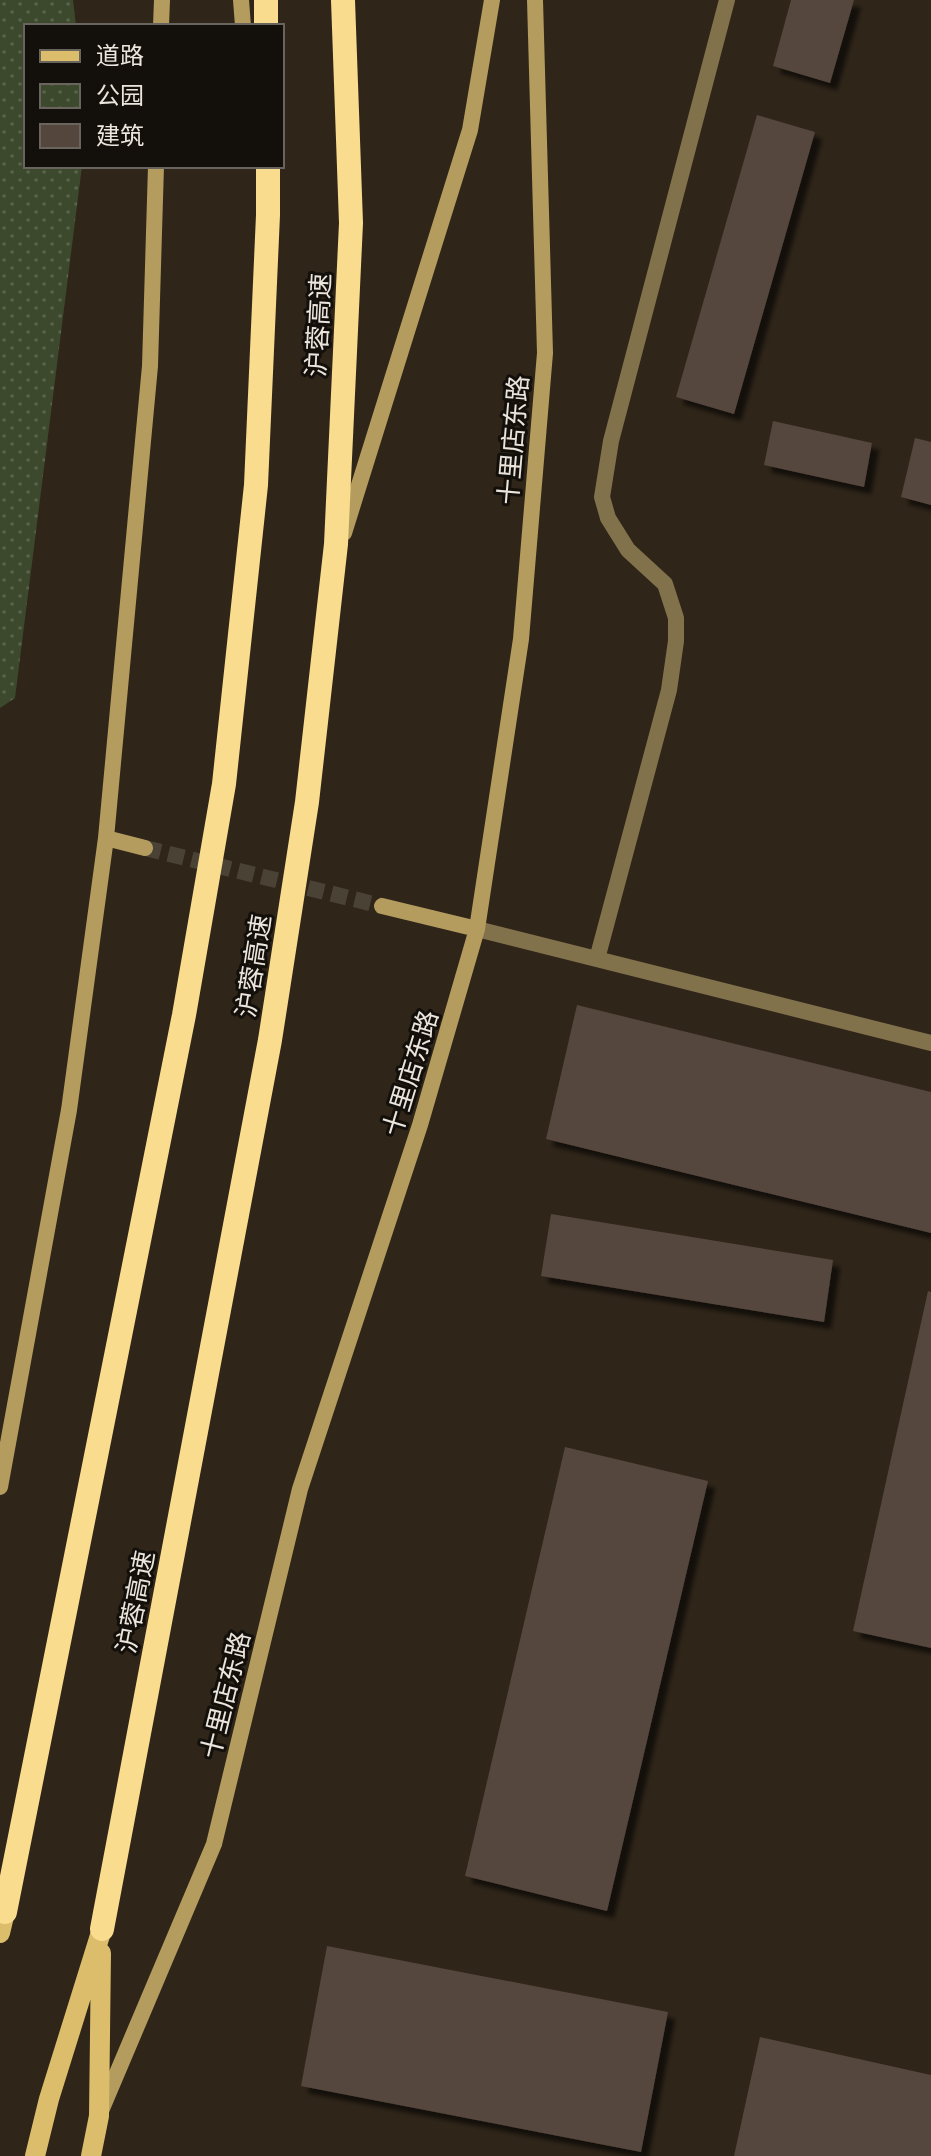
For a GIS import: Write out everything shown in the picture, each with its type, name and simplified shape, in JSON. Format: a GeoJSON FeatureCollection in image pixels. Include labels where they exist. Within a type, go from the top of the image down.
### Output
{"type":"FeatureCollection","features":[{"type":"Feature","properties":{"kind":"highway"},"geometry":{"type":"LineString","coordinates":[[266,0],[266,24]]}},
{"type":"Feature","properties":{"kind":"highway","name":"沪蓉高速"},"geometry":{"type":"LineString","coordinates":[[102,1929],[270,1040],[307,802],[333,565],[351,223],[343,0]]}},
{"type":"Feature","properties":{"kind":"highway","name":"沪蓉高速"},"geometry":{"type":"LineString","coordinates":[[2,1922],[184,1015],[224,784],[256,485],[268,168]]}},
{"type":"Feature","properties":{"kind":"main road"},"geometry":{"type":"LineString","coordinates":[[91,2156],[99,2116],[102,1929]]}},
{"type":"Feature","properties":{"kind":"main road"},"geometry":{"type":"LineString","coordinates":[[35,2156],[49,2099],[102,1929]]}},
{"type":"Feature","properties":{"kind":"street"},"geometry":{"type":"LineString","coordinates":[[161,24],[162,0]]}},
{"type":"Feature","properties":{"kind":"street"},"geometry":{"type":"LineString","coordinates":[[241,0],[243,24]]}},
{"type":"Feature","properties":{"kind":"street"},"geometry":{"type":"LineString","coordinates":[[333,565],[470,130],[492,0]]}},
{"type":"Feature","properties":{"kind":"street","name":"十里店东路"},"geometry":{"type":"LineString","coordinates":[[99,2116],[214,1844],[300,1489],[420,1125],[477,929],[521,639],[545,353],[535,0]]}},
{"type":"Feature","properties":{"kind":"street"},"geometry":{"type":"LineString","coordinates":[[597,959],[669,690],[676,641],[676,618],[665,584],[628,550],[608,518],[602,497],[611,441],[727,0]]}},
{"type":"Feature","properties":{"kind":"street"},"geometry":{"type":"LineString","coordinates":[[0,1487],[69,1110],[106,838],[150,366],[156,168]]}},
{"type":"Feature","properties":{"kind":"street"},"geometry":{"type":"LineString","coordinates":[[256,168],[266,273]]}},
{"type":"Feature","properties":{"kind":"street"},"geometry":{"type":"LineString","coordinates":[[106,838],[145,848]]}},
{"type":"Feature","properties":{"kind":"street"},"geometry":{"type":"LineString","coordinates":[[382,906],[931,1043]]}},
{"type":"Feature","properties":{"kind":"green space"},"geometry":{"type":"Polygon","coordinates":[[[0,0],[73,0],[76,24],[24,24],[24,168],[82,168],[15,698],[0,708],[0,0]]]}},
{"type":"Feature","properties":{"kind":"building"},"geometry":{"type":"Polygon","coordinates":[[[791,0],[854,0],[830,83],[773,66],[791,0]]]}},
{"type":"Feature","properties":{"kind":"building"},"geometry":{"type":"Polygon","coordinates":[[[757,115],[815,132],[734,414],[676,397],[757,115]]]}},
{"type":"Feature","properties":{"kind":"building"},"geometry":{"type":"Polygon","coordinates":[[[773,421],[872,443],[864,487],[764,465],[773,421]]]}},
{"type":"Feature","properties":{"kind":"building"},"geometry":{"type":"Polygon","coordinates":[[[915,438],[931,442],[931,505],[901,497],[915,438]]]}},
{"type":"Feature","properties":{"kind":"building"},"geometry":{"type":"Polygon","coordinates":[[[577,1005],[931,1092],[931,1233],[546,1139],[577,1005]]]}},
{"type":"Feature","properties":{"kind":"building"},"geometry":{"type":"Polygon","coordinates":[[[551,1214],[833,1260],[824,1322],[541,1276],[551,1214]]]}},
{"type":"Feature","properties":{"kind":"building"},"geometry":{"type":"Polygon","coordinates":[[[928,1291],[931,1292],[931,1648],[853,1631],[928,1291]]]}},
{"type":"Feature","properties":{"kind":"building"},"geometry":{"type":"Polygon","coordinates":[[[565,1447],[708,1481],[607,1911],[465,1876],[565,1447]]]}},
{"type":"Feature","properties":{"kind":"building"},"geometry":{"type":"Polygon","coordinates":[[[327,1946],[668,2012],[641,2152],[301,2086],[327,1946]]]}},
{"type":"Feature","properties":{"kind":"building"},"geometry":{"type":"Polygon","coordinates":[[[760,2037],[931,2075],[931,2156],[734,2156],[760,2037]]]}},
{"type":"Feature","properties":{"kind":"tunnel"},"geometry":{"type":"LineString","coordinates":[[145,848],[382,906]]}}]}
